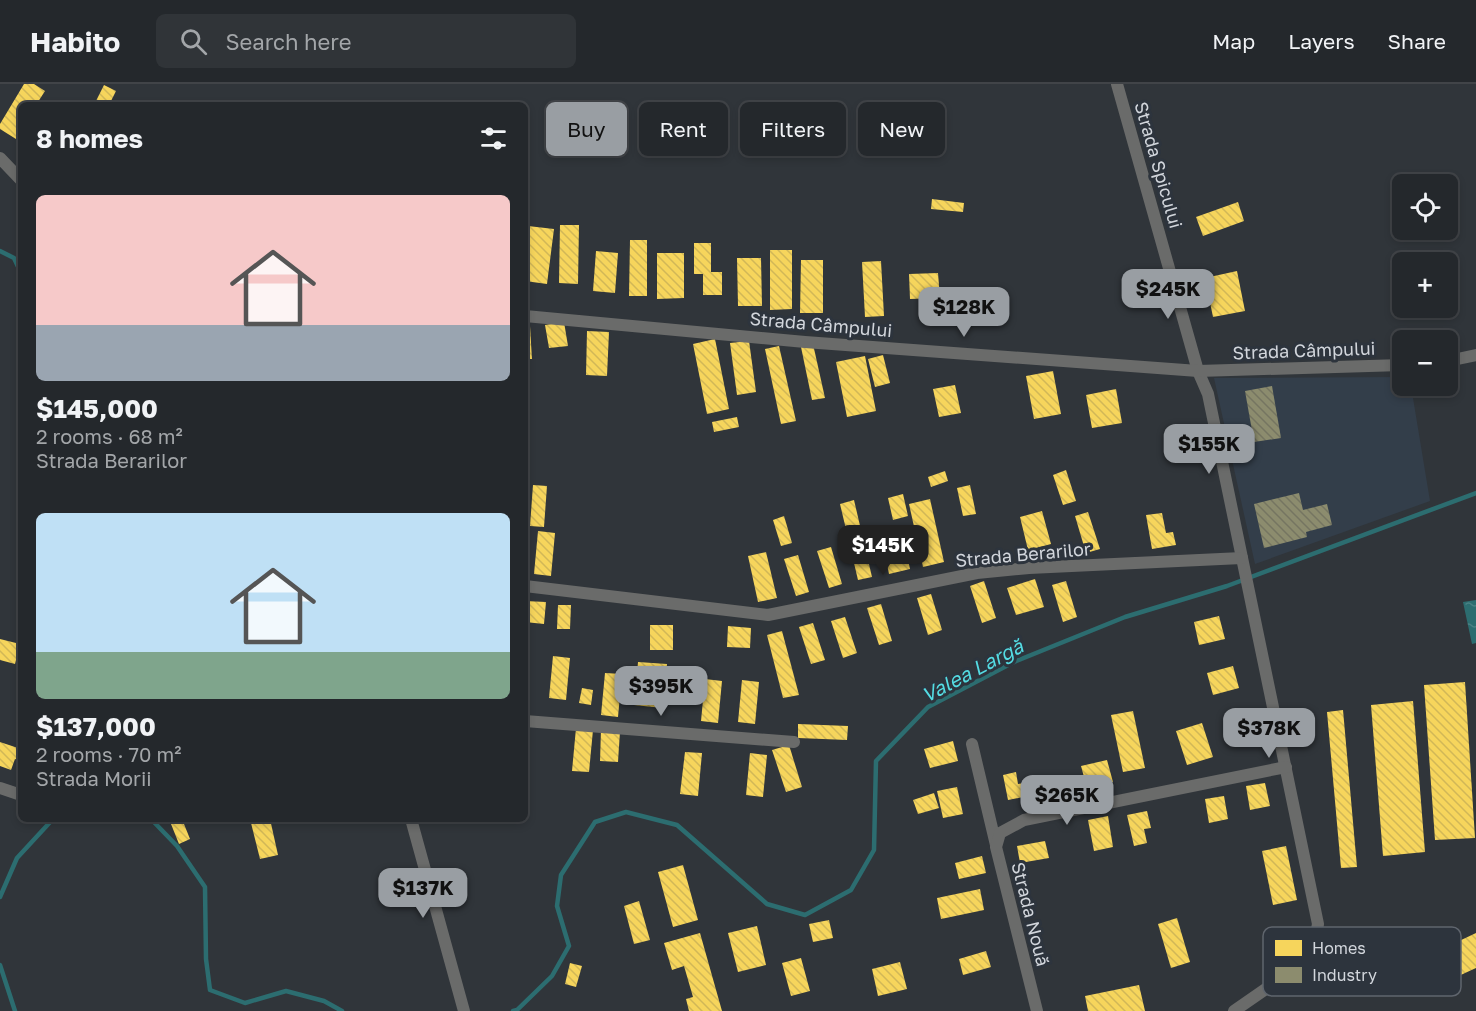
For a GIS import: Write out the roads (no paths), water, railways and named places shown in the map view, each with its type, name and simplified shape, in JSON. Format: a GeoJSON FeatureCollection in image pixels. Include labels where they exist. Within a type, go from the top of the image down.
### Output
{"type":"FeatureCollection","features":[{"type":"Feature","properties":{"kind":"street","name":"Strada Spicului"},"geometry":{"type":"LineString","coordinates":[[1117,84],[1198,371],[1208,394],[1286,767]]}},
{"type":"Feature","properties":{"kind":"street"},"geometry":{"type":"LineString","coordinates":[[0,158],[18,177]]}},
{"type":"Feature","properties":{"kind":"street","name":"Strada Câmpului"},"geometry":{"type":"LineString","coordinates":[[528,316],[805,342],[1198,371],[1392,365]]}},
{"type":"Feature","properties":{"kind":"street"},"geometry":{"type":"LineString","coordinates":[[1458,359],[1476,355]]}},
{"type":"Feature","properties":{"kind":"street","name":"Strada Berarilor"},"geometry":{"type":"LineString","coordinates":[[528,586],[768,615],[977,573],[1029,568],[1244,564]]}},
{"type":"Feature","properties":{"kind":"street"},"geometry":{"type":"LineString","coordinates":[[528,721],[794,742]]}},
{"type":"Feature","properties":{"kind":"street"},"geometry":{"type":"LineString","coordinates":[[972,744],[996,847]]}},
{"type":"Feature","properties":{"kind":"street"},"geometry":{"type":"LineString","coordinates":[[1286,767],[1317,927]]}},
{"type":"Feature","properties":{"kind":"street","name":"Strada Nouă"},"geometry":{"type":"LineString","coordinates":[[1037,1011],[996,847],[1000,833],[1024,820],[1286,767]]}},
{"type":"Feature","properties":{"kind":"street"},"geometry":{"type":"LineString","coordinates":[[0,788],[18,794]]}},
{"type":"Feature","properties":{"kind":"street"},"geometry":{"type":"LineString","coordinates":[[412,822],[464,1011]]}},
{"type":"Feature","properties":{"kind":"street"},"geometry":{"type":"LineString","coordinates":[[1234,1011],[1263,991]]}},
{"type":"Feature","properties":{"kind":"water"},"geometry":{"type":"Polygon","coordinates":[[[1476,600],[1476,643],[1472,644],[1463,602],[1476,600]]]}},
{"type":"Feature","properties":{"kind":"waterway"},"geometry":{"type":"LineString","coordinates":[[0,251],[14,258],[18,267]]}},
{"type":"Feature","properties":{"kind":"waterway","name":"Valea Largă"},"geometry":{"type":"LineString","coordinates":[[513,1011],[517,1010],[552,976],[569,946],[557,906],[561,875],[595,822],[626,812],[677,825],[767,904],[805,915],[851,890],[874,850],[876,761],[928,707],[1014,662],[1125,617],[1227,586],[1476,493]]}},
{"type":"Feature","properties":{"kind":"waterway","name":"Valea Largă"},"geometry":{"type":"LineString","coordinates":[[0,897],[17,858],[50,822]]}},
{"type":"Feature","properties":{"kind":"waterway","name":"Valea Largă"},"geometry":{"type":"LineString","coordinates":[[154,822],[177,846],[205,887],[206,959],[210,990],[245,1003],[286,991],[324,1001],[342,1011]]}},
{"type":"Feature","properties":{"kind":"waterway","name":"Valea Largă"},"geometry":{"type":"LineString","coordinates":[[0,965],[15,1011]]}}]}
